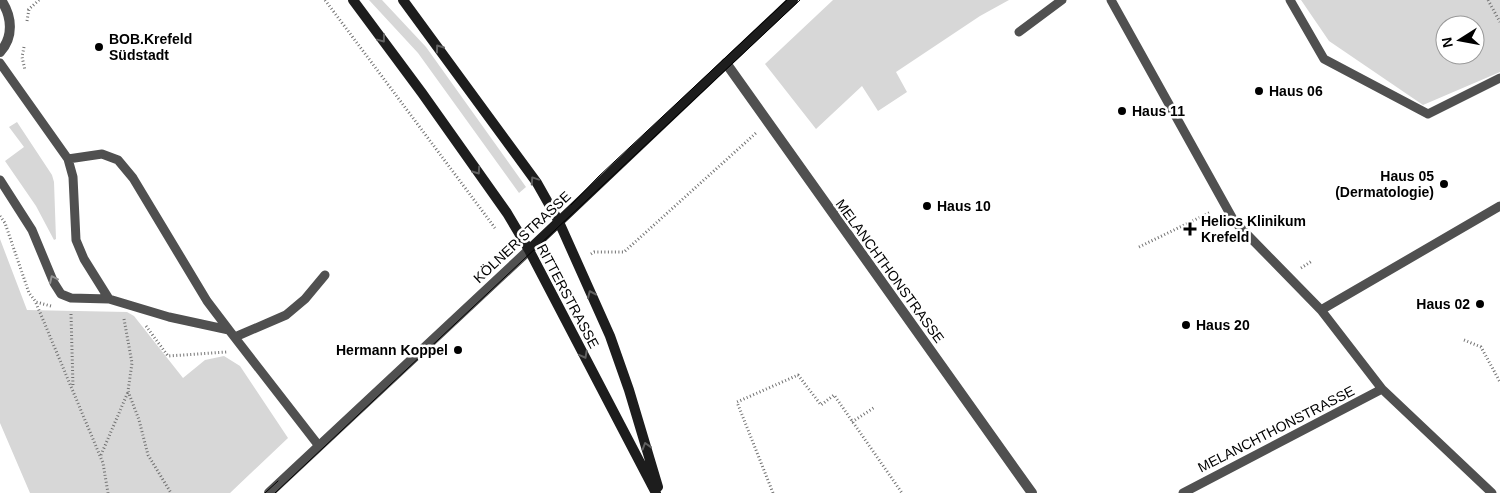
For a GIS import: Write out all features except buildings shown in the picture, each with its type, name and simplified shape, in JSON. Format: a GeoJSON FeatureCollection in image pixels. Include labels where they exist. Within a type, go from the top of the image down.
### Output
{"type":"FeatureCollection","features":[{"type":"Feature","properties":{"kind":"main road","name":"RITTERSTRASSE"},"geometry":{"type":"LineString","coordinates":[[353,0],[507,213],[529,250],[656,493]]}},
{"type":"Feature","properties":{"kind":"main road","name":"RITTERSTRASSE"},"geometry":{"type":"LineString","coordinates":[[403,0],[537,183],[559,222],[610,336],[629,390],[660,493]]}},
{"type":"Feature","properties":{"kind":"main road","name":"KÖLNER STRASSE"},"geometry":{"type":"LineString","coordinates":[[529,250],[793,0]]}},
{"type":"Feature","properties":{"kind":"street"},"geometry":{"type":"LineString","coordinates":[[0,52],[8,39],[11,28],[10,18],[1,0]]}},
{"type":"Feature","properties":{"kind":"street","name":"MELANCHTHONSTRASSE"},"geometry":{"type":"LineString","coordinates":[[726,63],[1032,493]]}},
{"type":"Feature","properties":{"kind":"street","name":"KÖLNER STRASSE"},"geometry":{"type":"LineString","coordinates":[[269,493],[529,250]]}},
{"type":"Feature","properties":{"kind":"lane"},"geometry":{"type":"LineString","coordinates":[[1018,32],[1062,0]]}},
{"type":"Feature","properties":{"kind":"lane"},"geometry":{"type":"LineString","coordinates":[[1112,0],[1234,221],[1321,310],[1382,389],[1492,493]]}},
{"type":"Feature","properties":{"kind":"lane"},"geometry":{"type":"LineString","coordinates":[[1290,0],[1324,59],[1428,114],[1500,78]]}},
{"type":"Feature","properties":{"kind":"lane"},"geometry":{"type":"LineString","coordinates":[[0,63],[68,159],[73,177],[76,240],[84,259],[109,299]]}},
{"type":"Feature","properties":{"kind":"lane"},"geometry":{"type":"LineString","coordinates":[[68,159],[102,154],[118,160],[133,178],[207,301],[319,446]]}},
{"type":"Feature","properties":{"kind":"lane"},"geometry":{"type":"LineString","coordinates":[[0,180],[32,230],[54,283],[62,294],[71,298],[109,299],[232,333],[286,315],[305,298],[324,275]]}},
{"type":"Feature","properties":{"kind":"lane"},"geometry":{"type":"LineString","coordinates":[[1321,310],[1500,206]]}},
{"type":"Feature","properties":{"kind":"lane","name":"MELANCHTHONSTRASSE"},"geometry":{"type":"LineString","coordinates":[[1183,493],[1382,389]]}},
{"type":"Feature","properties":{"kind":"path"},"geometry":{"type":"LineString","coordinates":[[28,9],[39,0]]}},
{"type":"Feature","properties":{"kind":"path"},"geometry":{"type":"LineString","coordinates":[[325,0],[499,234]]}},
{"type":"Feature","properties":{"kind":"path"},"geometry":{"type":"LineString","coordinates":[[1488,0],[1500,22]]}},
{"type":"Feature","properties":{"kind":"path"},"geometry":{"type":"LineString","coordinates":[[594,252],[624,252],[767,122]]}},
{"type":"Feature","properties":{"kind":"path"},"geometry":{"type":"LineString","coordinates":[[1139,247],[1225,205]]}},
{"type":"Feature","properties":{"kind":"path"},"geometry":{"type":"LineString","coordinates":[[36,302],[103,463],[108,493]]}},
{"type":"Feature","properties":{"kind":"path"},"geometry":{"type":"LineString","coordinates":[[71,308],[73,390]]}},
{"type":"Feature","properties":{"kind":"path"},"geometry":{"type":"LineString","coordinates":[[100,456],[128,391],[132,363],[124,317]]}},
{"type":"Feature","properties":{"kind":"path"},"geometry":{"type":"LineString","coordinates":[[1464,340],[1481,347],[1500,382]]}},
{"type":"Feature","properties":{"kind":"path"},"geometry":{"type":"LineString","coordinates":[[773,493],[737,402],[798,375],[821,405],[834,395],[902,493]]}},
{"type":"Feature","properties":{"kind":"path"},"geometry":{"type":"LineString","coordinates":[[128,391],[139,420],[148,455],[171,493]]}},
{"type":"Feature","properties":{"kind":"path"},"geometry":{"type":"LineString","coordinates":[[852,422],[875,407]]}},
{"type":"Feature","properties":{"kind":"shaded area"},"geometry":{"type":"Polygon","coordinates":[[[369,0],[382,0],[426,47],[526,187],[519,193],[418,53],[369,0]]]}},
{"type":"Feature","properties":{"kind":"shaded area"},"geometry":{"type":"Polygon","coordinates":[[[833,0],[1009,0],[980,16],[896,72],[907,92],[878,111],[862,86],[816,129],[765,64],[833,0]]]}},
{"type":"Feature","properties":{"kind":"shaded area"},"geometry":{"type":"Polygon","coordinates":[[[1301,0],[1500,0],[1500,72],[1423,105],[1329,41],[1301,0]]]}},
{"type":"Feature","properties":{"kind":"shaded area"},"geometry":{"type":"Polygon","coordinates":[[[17,122],[52,175],[54,182],[56,239],[54,240],[36,206],[5,161],[24,147],[9,127],[17,122]]]}},
{"type":"Feature","properties":{"kind":"shaded area"},"geometry":{"type":"Polygon","coordinates":[[[0,239],[27,310],[127,312],[134,316],[183,378],[205,360],[224,356],[240,366],[288,438],[230,493],[30,493],[0,423],[0,239]]]}},
{"type":"Feature","properties":{"kind":"tram line"},"geometry":{"type":"LineString","coordinates":[[571,205],[599,176],[787,0]]}},
{"type":"Feature","properties":{"kind":"tram line"},"geometry":{"type":"LineString","coordinates":[[275,493],[800,0]]}},
{"type":"Feature","properties":{"kind":"tram line"},"geometry":{"type":"LineString","coordinates":[[265,493],[278,481]]}},
{"type":"Feature","properties":{"kind":"place","name":"BOB.Krefeld Südstadt"},"geometry":{"type":"Point","coordinates":[99,47]}},
{"type":"Feature","properties":{"kind":"place","name":"Haus 06"},"geometry":{"type":"Point","coordinates":[1259,91]}},
{"type":"Feature","properties":{"kind":"place","name":"Haus 11"},"geometry":{"type":"Point","coordinates":[1122,111]}},
{"type":"Feature","properties":{"kind":"place","name":"Haus 05 (Dermatologie)"},"geometry":{"type":"Point","coordinates":[1444,184]}},
{"type":"Feature","properties":{"kind":"place","name":"Haus 10"},"geometry":{"type":"Point","coordinates":[927,206]}},
{"type":"Feature","properties":{"kind":"place","name":"Helios Klinikum Krefeld"},"geometry":{"type":"Point","coordinates":[1190,229]}},
{"type":"Feature","properties":{"kind":"place","name":"Haus 02"},"geometry":{"type":"Point","coordinates":[1480,304]}},
{"type":"Feature","properties":{"kind":"place","name":"Haus 20"},"geometry":{"type":"Point","coordinates":[1186,325]}},
{"type":"Feature","properties":{"kind":"place","name":"Hermann Koppel"},"geometry":{"type":"Point","coordinates":[458,350]}}]}
